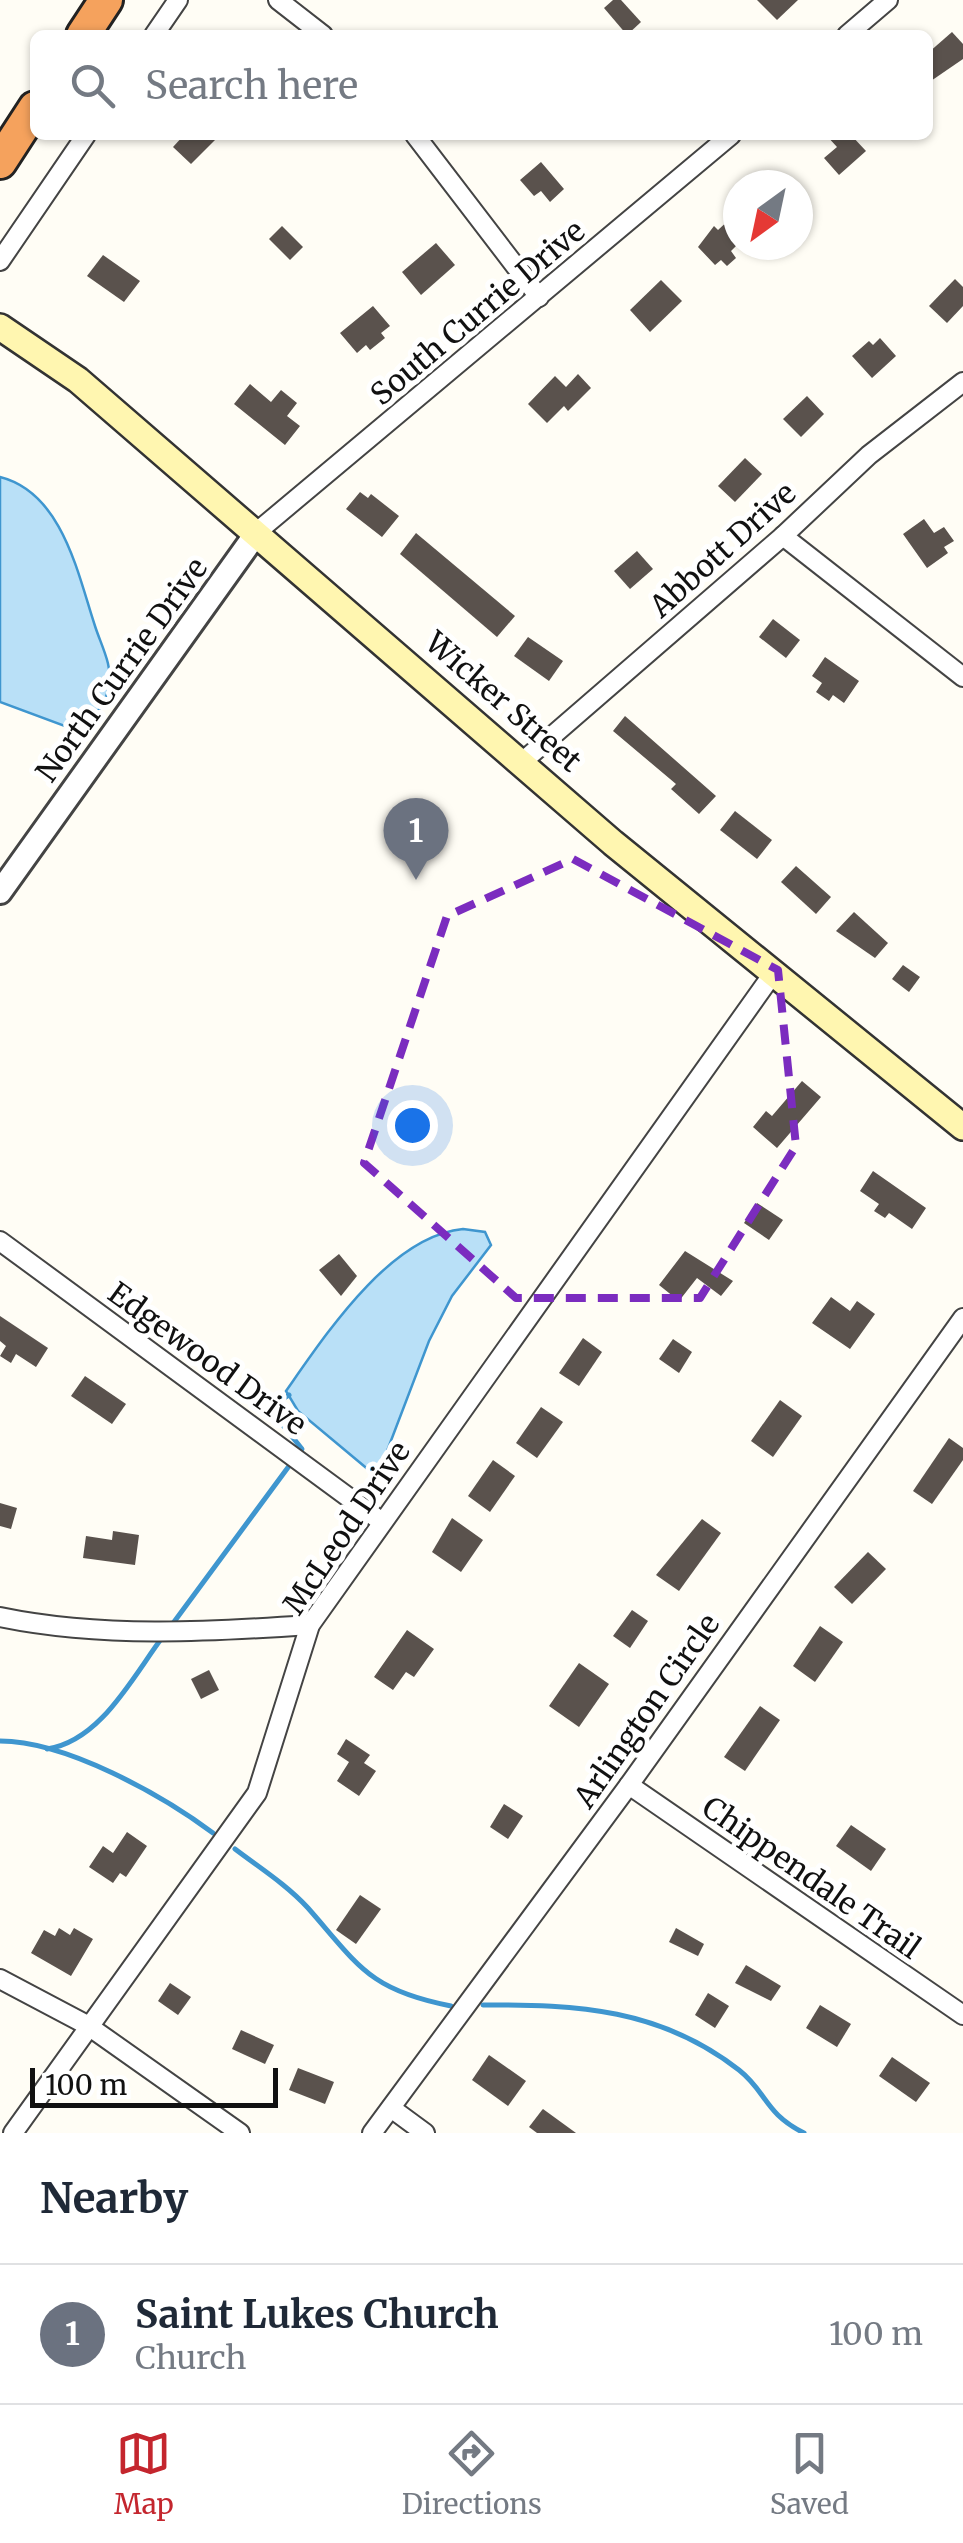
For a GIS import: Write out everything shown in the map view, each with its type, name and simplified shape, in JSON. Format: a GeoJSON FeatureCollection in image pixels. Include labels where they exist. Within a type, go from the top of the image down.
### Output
{"type":"FeatureCollection","features":[{"type":"Feature","properties":{"kind":"highway"},"geometry":{"type":"LineString","coordinates":[[86,30],[106,0]]}},
{"type":"Feature","properties":{"kind":"highway"},"geometry":{"type":"LineString","coordinates":[[0,162],[30,116]]}},
{"type":"Feature","properties":{"kind":"main road","name":"Wicker Street"},"geometry":{"type":"LineString","coordinates":[[0,327],[78,380],[772,976],[963,1127]]}},
{"type":"Feature","properties":{"kind":"street"},"geometry":{"type":"LineString","coordinates":[[157,30],[178,0]]}},
{"type":"Feature","properties":{"kind":"street"},"geometry":{"type":"LineString","coordinates":[[278,0],[317,30]]}},
{"type":"Feature","properties":{"kind":"street"},"geometry":{"type":"LineString","coordinates":[[853,30],[888,0]]}},
{"type":"Feature","properties":{"kind":"street"},"geometry":{"type":"LineString","coordinates":[[0,261],[83,140]]}},
{"type":"Feature","properties":{"kind":"street"},"geometry":{"type":"LineString","coordinates":[[419,140],[540,297]]}},
{"type":"Feature","properties":{"kind":"street","name":"South Currie Drive"},"geometry":{"type":"LineString","coordinates":[[258,531],[725,140]]}},
{"type":"Feature","properties":{"kind":"street","name":"Abbott Drive"},"geometry":{"type":"LineString","coordinates":[[522,762],[783,536],[869,454],[963,382]]}},
{"type":"Feature","properties":{"kind":"street","name":"North Currie Drive"},"geometry":{"type":"LineString","coordinates":[[0,892],[258,531]]}},
{"type":"Feature","properties":{"kind":"street"},"geometry":{"type":"LineString","coordinates":[[783,536],[963,677]]}},
{"type":"Feature","properties":{"kind":"street","name":"McLeod Drive"},"geometry":{"type":"LineString","coordinates":[[13,2133],[257,1793],[310,1625],[772,976]]}},
{"type":"Feature","properties":{"kind":"street","name":"Edgewood Drive"},"geometry":{"type":"LineString","coordinates":[[0,1241],[382,1522]]}},
{"type":"Feature","properties":{"kind":"street","name":"Arlington Circle"},"geometry":{"type":"LineString","coordinates":[[372,2133],[629,1785],[963,1318]]}},
{"type":"Feature","properties":{"kind":"street"},"geometry":{"type":"LineString","coordinates":[[0,1617],[37,1624],[193,1632],[310,1625]]}},
{"type":"Feature","properties":{"kind":"street","name":"Chippendale Trail"},"geometry":{"type":"LineString","coordinates":[[629,1785],[963,2015]]}},
{"type":"Feature","properties":{"kind":"street"},"geometry":{"type":"LineString","coordinates":[[0,1978],[87,2025],[240,2133]]}},
{"type":"Feature","properties":{"kind":"street"},"geometry":{"type":"LineString","coordinates":[[392,2108],[425,2133]]}},
{"type":"Feature","properties":{"kind":"highlighted area"},"geometry":{"type":"Polygon","coordinates":[[[573,859],[778,970],[796,1146],[700,1298],[516,1298],[364,1163],[447,916],[573,859]]]}},
{"type":"Feature","properties":{"kind":"water"},"geometry":{"type":"Polygon","coordinates":[[[0,477],[39,500],[65,538],[108,663],[110,678],[101,707],[70,728],[0,702],[0,477]]]}},
{"type":"Feature","properties":{"kind":"water"},"geometry":{"type":"Polygon","coordinates":[[[463,1229],[485,1232],[491,1245],[452,1296],[429,1341],[384,1459],[370,1471],[298,1411],[286,1391],[340,1317],[385,1268],[436,1236],[463,1229]]]}},
{"type":"Feature","properties":{"kind":"building"},"geometry":{"type":"Polygon","coordinates":[[[613,0],[621,0],[641,22],[632,30],[623,30],[604,8],[613,0]]]}},
{"type":"Feature","properties":{"kind":"building"},"geometry":{"type":"Polygon","coordinates":[[[757,0],[798,0],[777,20],[757,0]]]}},
{"type":"Feature","properties":{"kind":"building"},"geometry":{"type":"Polygon","coordinates":[[[952,32],[963,44],[963,59],[933,80],[933,49],[952,32]]]}},
{"type":"Feature","properties":{"kind":"building"},"geometry":{"type":"Polygon","coordinates":[[[179,140],[215,140],[191,164],[173,147],[179,140]]]}},
{"type":"Feature","properties":{"kind":"building"},"geometry":{"type":"Polygon","coordinates":[[[831,140],[856,140],[866,151],[839,175],[824,158],[837,147],[831,140]]]}},
{"type":"Feature","properties":{"kind":"building"},"geometry":{"type":"Polygon","coordinates":[[[541,162],[564,189],[550,202],[541,191],[534,196],[520,180],[541,162]]]}},
{"type":"Feature","properties":{"kind":"building"},"geometry":{"type":"Polygon","coordinates":[[[723,225],[723,260],[734,260],[727,266],[721,260],[715,265],[698,247],[714,226],[718,230],[723,225]]]}},
{"type":"Feature","properties":{"kind":"building"},"geometry":{"type":"Polygon","coordinates":[[[282,226],[303,247],[290,260],[269,239],[282,226]]]}},
{"type":"Feature","properties":{"kind":"building"},"geometry":{"type":"Polygon","coordinates":[[[436,243],[455,265],[421,295],[402,272],[436,243]]]}},
{"type":"Feature","properties":{"kind":"building"},"geometry":{"type":"Polygon","coordinates":[[[103,255],[140,281],[124,302],[87,276],[103,255]]]}},
{"type":"Feature","properties":{"kind":"building"},"geometry":{"type":"Polygon","coordinates":[[[955,279],[963,287],[963,306],[947,323],[929,306],[955,279]]]}},
{"type":"Feature","properties":{"kind":"building"},"geometry":{"type":"Polygon","coordinates":[[[661,280],[682,301],[650,332],[630,310],[661,280]]]}},
{"type":"Feature","properties":{"kind":"building"},"geometry":{"type":"Polygon","coordinates":[[[373,306],[390,326],[381,333],[385,338],[370,350],[366,345],[357,353],[340,333],[373,306]]]}},
{"type":"Feature","properties":{"kind":"building"},"geometry":{"type":"Polygon","coordinates":[[[880,338],[896,356],[872,378],[852,356],[869,341],[873,345],[880,338]]]}},
{"type":"Feature","properties":{"kind":"building"},"geometry":{"type":"Polygon","coordinates":[[[578,374],[591,388],[568,411],[564,406],[547,423],[528,404],[555,376],[566,387],[578,374]]]}},
{"type":"Feature","properties":{"kind":"building"},"geometry":{"type":"Polygon","coordinates":[[[250,384],[271,402],[281,390],[297,403],[287,416],[300,426],[285,445],[234,404],[250,384]]]}},
{"type":"Feature","properties":{"kind":"building"},"geometry":{"type":"Polygon","coordinates":[[[807,396],[824,414],[801,437],[783,419],[807,396]]]}},
{"type":"Feature","properties":{"kind":"building"},"geometry":{"type":"Polygon","coordinates":[[[745,458],[762,474],[735,502],[718,486],[745,458]]]}},
{"type":"Feature","properties":{"kind":"building"},"geometry":{"type":"Polygon","coordinates":[[[360,492],[368,498],[371,494],[399,516],[382,537],[346,509],[360,492]]]}},
{"type":"Feature","properties":{"kind":"building"},"geometry":{"type":"Polygon","coordinates":[[[924,519],[934,533],[944,527],[954,541],[944,547],[948,553],[927,568],[903,534],[924,519]]]}},
{"type":"Feature","properties":{"kind":"building"},"geometry":{"type":"Polygon","coordinates":[[[416,533],[515,616],[497,637],[400,554],[416,533]]]}},
{"type":"Feature","properties":{"kind":"building"},"geometry":{"type":"Polygon","coordinates":[[[637,551],[653,569],[630,589],[614,571],[637,551]]]}},
{"type":"Feature","properties":{"kind":"building"},"geometry":{"type":"Polygon","coordinates":[[[773,619],[800,640],[786,658],[759,637],[773,619]]]}},
{"type":"Feature","properties":{"kind":"building"},"geometry":{"type":"Polygon","coordinates":[[[528,637],[563,661],[549,681],[514,656],[528,637]]]}},
{"type":"Feature","properties":{"kind":"building"},"geometry":{"type":"Polygon","coordinates":[[[825,657],[859,681],[844,703],[833,695],[829,701],[816,692],[822,683],[812,676],[825,657]]]}},
{"type":"Feature","properties":{"kind":"building"},"geometry":{"type":"Polygon","coordinates":[[[625,716],[716,796],[699,814],[671,789],[676,784],[613,731],[625,716]]]}},
{"type":"Feature","properties":{"kind":"building"},"geometry":{"type":"Polygon","coordinates":[[[735,811],[772,840],[757,859],[720,830],[735,811]]]}},
{"type":"Feature","properties":{"kind":"building"},"geometry":{"type":"Polygon","coordinates":[[[796,866],[831,897],[816,914],[781,882],[796,866]]]}},
{"type":"Feature","properties":{"kind":"building"},"geometry":{"type":"Polygon","coordinates":[[[854,912],[888,943],[875,958],[836,931],[854,912]]]}},
{"type":"Feature","properties":{"kind":"building"},"geometry":{"type":"Polygon","coordinates":[[[903,965],[920,977],[909,992],[892,979],[903,965]]]}},
{"type":"Feature","properties":{"kind":"building"},"geometry":{"type":"Polygon","coordinates":[[[802,1081],[821,1097],[777,1148],[753,1127],[766,1111],[772,1116],[802,1081]]]}},
{"type":"Feature","properties":{"kind":"building"},"geometry":{"type":"Polygon","coordinates":[[[873,1171],[926,1208],[912,1229],[889,1213],[885,1218],[874,1211],[879,1204],[860,1191],[873,1171]]]}},
{"type":"Feature","properties":{"kind":"building"},"geometry":{"type":"Polygon","coordinates":[[[757,1203],[783,1220],[769,1240],[744,1223],[757,1203]]]}},
{"type":"Feature","properties":{"kind":"building"},"geometry":{"type":"Polygon","coordinates":[[[685,1251],[733,1281],[721,1296],[697,1278],[679,1301],[659,1285],[685,1251]]]}},
{"type":"Feature","properties":{"kind":"building"},"geometry":{"type":"Polygon","coordinates":[[[339,1254],[357,1276],[341,1296],[319,1270],[339,1254]]]}},
{"type":"Feature","properties":{"kind":"building"},"geometry":{"type":"Polygon","coordinates":[[[831,1297],[850,1311],[857,1301],[875,1314],[850,1349],[812,1323],[831,1297]]]}},
{"type":"Feature","properties":{"kind":"building"},"geometry":{"type":"Polygon","coordinates":[[[0,1316],[48,1348],[36,1367],[16,1354],[11,1363],[0,1356],[6,1346],[0,1341],[0,1316]]]}},
{"type":"Feature","properties":{"kind":"building"},"geometry":{"type":"Polygon","coordinates":[[[583,1338],[602,1352],[579,1386],[559,1373],[583,1338]]]}},
{"type":"Feature","properties":{"kind":"building"},"geometry":{"type":"Polygon","coordinates":[[[673,1339],[692,1352],[679,1373],[659,1359],[673,1339]]]}},
{"type":"Feature","properties":{"kind":"building"},"geometry":{"type":"Polygon","coordinates":[[[85,1376],[126,1404],[112,1424],[71,1396],[85,1376]]]}},
{"type":"Feature","properties":{"kind":"building"},"geometry":{"type":"Polygon","coordinates":[[[780,1400],[802,1416],[773,1457],[751,1441],[780,1400]]]}},
{"type":"Feature","properties":{"kind":"building"},"geometry":{"type":"Polygon","coordinates":[[[541,1407],[563,1422],[537,1458],[516,1443],[541,1407]]]}},
{"type":"Feature","properties":{"kind":"building"},"geometry":{"type":"Polygon","coordinates":[[[949,1438],[963,1448],[963,1460],[932,1504],[913,1491],[949,1438]]]}},
{"type":"Feature","properties":{"kind":"building"},"geometry":{"type":"Polygon","coordinates":[[[493,1460],[515,1476],[490,1512],[468,1496],[493,1460]]]}},
{"type":"Feature","properties":{"kind":"building"},"geometry":{"type":"Polygon","coordinates":[[[0,1503],[17,1508],[11,1529],[0,1526],[0,1503]]]}},
{"type":"Feature","properties":{"kind":"building"},"geometry":{"type":"Polygon","coordinates":[[[452,1518],[483,1540],[461,1572],[432,1552],[452,1518]]]}},
{"type":"Feature","properties":{"kind":"building"},"geometry":{"type":"Polygon","coordinates":[[[702,1519],[721,1533],[679,1591],[656,1575],[702,1519]]]}},
{"type":"Feature","properties":{"kind":"building"},"geometry":{"type":"Polygon","coordinates":[[[113,1531],[139,1535],[135,1565],[83,1558],[86,1536],[112,1540],[113,1531]]]}},
{"type":"Feature","properties":{"kind":"building"},"geometry":{"type":"Polygon","coordinates":[[[868,1552],[886,1569],[852,1604],[834,1587],[868,1552]]]}},
{"type":"Feature","properties":{"kind":"building"},"geometry":{"type":"Polygon","coordinates":[[[632,1610],[648,1621],[630,1648],[613,1636],[632,1610]]]}},
{"type":"Feature","properties":{"kind":"building"},"geometry":{"type":"Polygon","coordinates":[[[820,1626],[843,1642],[815,1682],[793,1666],[820,1626]]]}},
{"type":"Feature","properties":{"kind":"building"},"geometry":{"type":"Polygon","coordinates":[[[407,1630],[434,1649],[414,1677],[406,1672],[393,1690],[374,1677],[407,1630]]]}},
{"type":"Feature","properties":{"kind":"building"},"geometry":{"type":"Polygon","coordinates":[[[579,1663],[609,1684],[579,1727],[549,1706],[579,1663]]]}},
{"type":"Feature","properties":{"kind":"building"},"geometry":{"type":"Polygon","coordinates":[[[209,1670],[219,1690],[201,1699],[191,1679],[209,1670]]]}},
{"type":"Feature","properties":{"kind":"building"},"geometry":{"type":"Polygon","coordinates":[[[760,1706],[780,1720],[745,1771],[724,1757],[760,1706]]]}},
{"type":"Feature","properties":{"kind":"building"},"geometry":{"type":"Polygon","coordinates":[[[346,1739],[370,1755],[364,1763],[376,1771],[359,1796],[337,1781],[349,1762],[337,1754],[346,1739]]]}},
{"type":"Feature","properties":{"kind":"building"},"geometry":{"type":"Polygon","coordinates":[[[504,1804],[523,1816],[508,1839],[490,1827],[504,1804]]]}},
{"type":"Feature","properties":{"kind":"building"},"geometry":{"type":"Polygon","coordinates":[[[851,1825],[886,1849],[871,1871],[836,1846],[851,1825]]]}},
{"type":"Feature","properties":{"kind":"building"},"geometry":{"type":"Polygon","coordinates":[[[127,1832],[147,1846],[126,1877],[120,1873],[113,1883],[89,1867],[103,1846],[113,1853],[127,1832]]]}},
{"type":"Feature","properties":{"kind":"building"},"geometry":{"type":"Polygon","coordinates":[[[360,1895],[381,1909],[356,1944],[336,1930],[360,1895]]]}},
{"type":"Feature","properties":{"kind":"building"},"geometry":{"type":"Polygon","coordinates":[[[59,1928],[70,1935],[74,1928],[93,1939],[71,1976],[31,1953],[44,1930],[55,1936],[59,1928]]]}},
{"type":"Feature","properties":{"kind":"building"},"geometry":{"type":"Polygon","coordinates":[[[676,1928],[704,1944],[698,1956],[669,1942],[676,1928]]]}},
{"type":"Feature","properties":{"kind":"building"},"geometry":{"type":"Polygon","coordinates":[[[746,1965],[781,1986],[771,2001],[735,1983],[746,1965]]]}},
{"type":"Feature","properties":{"kind":"building"},"geometry":{"type":"Polygon","coordinates":[[[170,1983],[191,1997],[178,2015],[158,2001],[170,1983]]]}},
{"type":"Feature","properties":{"kind":"building"},"geometry":{"type":"Polygon","coordinates":[[[708,1993],[729,2006],[715,2028],[695,2015],[708,1993]]]}},
{"type":"Feature","properties":{"kind":"building"},"geometry":{"type":"Polygon","coordinates":[[[820,2005],[851,2024],[837,2047],[806,2028],[820,2005]]]}},
{"type":"Feature","properties":{"kind":"building"},"geometry":{"type":"Polygon","coordinates":[[[241,2030],[274,2045],[265,2064],[232,2049],[241,2030]]]}},
{"type":"Feature","properties":{"kind":"building"},"geometry":{"type":"Polygon","coordinates":[[[489,2055],[526,2081],[508,2106],[472,2080],[489,2055]]]}},
{"type":"Feature","properties":{"kind":"building"},"geometry":{"type":"Polygon","coordinates":[[[892,2057],[930,2083],[916,2102],[879,2076],[892,2057]]]}},
{"type":"Feature","properties":{"kind":"building"},"geometry":{"type":"Polygon","coordinates":[[[298,2068],[334,2082],[325,2104],[289,2090],[298,2068]]]}},
{"type":"Feature","properties":{"kind":"building"},"geometry":{"type":"Polygon","coordinates":[[[543,2109],[576,2133],[537,2133],[529,2127],[543,2109]]]}},
{"type":"Feature","properties":{"kind":"waterway"},"geometry":{"type":"LineString","coordinates":[[289,1395],[277,1402],[274,1414],[302,1449],[299,1454]]}},
{"type":"Feature","properties":{"kind":"waterway"},"geometry":{"type":"LineString","coordinates":[[171,1626],[292,1462]]}},
{"type":"Feature","properties":{"kind":"waterway"},"geometry":{"type":"LineString","coordinates":[[47,1749],[84,1734],[100,1720],[164,1635]]}},
{"type":"Feature","properties":{"kind":"waterway"},"geometry":{"type":"LineString","coordinates":[[0,1741],[26,1743],[83,1760],[141,1787],[213,1833]]}},
{"type":"Feature","properties":{"kind":"waterway"},"geometry":{"type":"LineString","coordinates":[[235,1849],[300,1900],[368,1973],[401,1992],[451,2006]]}},
{"type":"Feature","properties":{"kind":"waterway"},"geometry":{"type":"LineString","coordinates":[[483,2005],[585,2009],[649,2022],[679,2034],[739,2070],[781,2118],[804,2133]]}},
{"type":"Feature","properties":{"kind":"place","name":"Saint Lukes Church"},"geometry":{"type":"Point","coordinates":[416,880]}}]}
